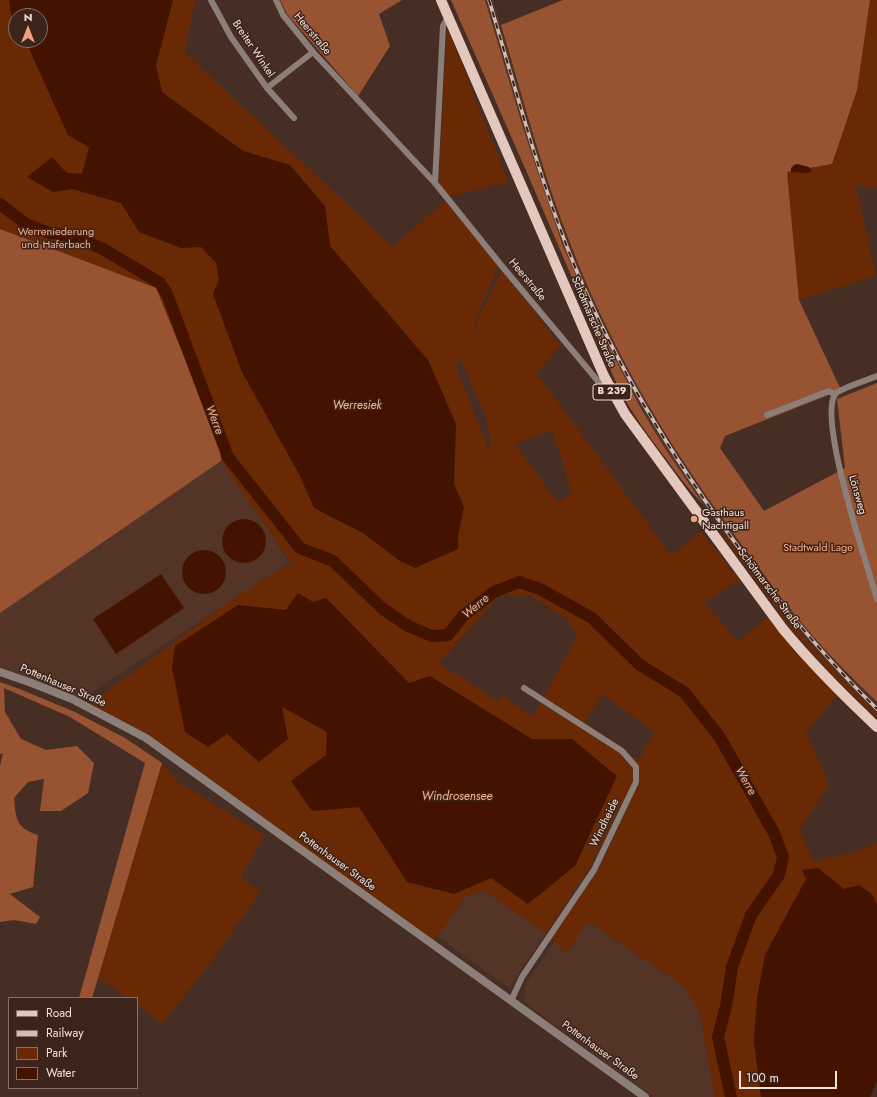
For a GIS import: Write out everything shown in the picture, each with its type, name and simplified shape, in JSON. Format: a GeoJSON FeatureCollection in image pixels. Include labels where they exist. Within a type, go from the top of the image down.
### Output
{"type":"FeatureCollection","features":[{"type":"Feature","properties":{"kind":"main road","name":"Schötmarsche Straße"},"geometry":{"type":"LineString","coordinates":[[441,0],[608,385],[625,414],[647,446],[783,629],[827,679],[877,727]]}},
{"type":"Feature","properties":{"kind":"street","name":"Breiter Winkel"},"geometry":{"type":"LineString","coordinates":[[211,0],[231,37],[266,88],[294,118]]}},
{"type":"Feature","properties":{"kind":"street","name":"Heerstraße"},"geometry":{"type":"LineString","coordinates":[[276,0],[284,15],[313,52],[435,183],[597,380],[608,385]]}},
{"type":"Feature","properties":{"kind":"street"},"geometry":{"type":"LineString","coordinates":[[435,183],[443,26],[448,16]]}},
{"type":"Feature","properties":{"kind":"street","name":"Breiter Winkel"},"geometry":{"type":"LineString","coordinates":[[266,88],[313,52]]}},
{"type":"Feature","properties":{"kind":"street"},"geometry":{"type":"LineString","coordinates":[[766,415],[829,391],[835,395],[838,392],[877,376]]}},
{"type":"Feature","properties":{"kind":"street","name":"Lönsweg"},"geometry":{"type":"LineString","coordinates":[[835,395],[832,422],[840,472],[877,599]]}},
{"type":"Feature","properties":{"kind":"street","name":"Pottenhauser Straße"},"geometry":{"type":"LineString","coordinates":[[0,672],[72,699],[146,738],[645,1097]]}},
{"type":"Feature","properties":{"kind":"street","name":"Windheide"},"geometry":{"type":"LineString","coordinates":[[511,1001],[522,977],[594,870],[636,782],[636,767],[622,751],[524,688]]}},
{"type":"Feature","properties":{"kind":"shaded area"},"geometry":{"type":"Polygon","coordinates":[[[485,0],[493,0],[549,188],[570,245],[607,328],[652,413],[725,523],[796,617],[849,676],[877,704],[877,713],[843,679],[800,631],[760,581],[703,504],[664,447],[640,407],[601,331],[563,246],[525,134],[485,0]]]}},
{"type":"Feature","properties":{"kind":"shaded area"},"geometry":{"type":"Polygon","coordinates":[[[223,455],[289,563],[81,700],[0,669],[0,613],[223,455]]]}},
{"type":"Feature","properties":{"kind":"shaded area"},"geometry":{"type":"Polygon","coordinates":[[[484,891],[546,933],[509,988],[437,936],[466,897],[484,891]]]}},
{"type":"Feature","properties":{"kind":"shaded area"},"geometry":{"type":"Polygon","coordinates":[[[587,921],[684,986],[699,1010],[715,1097],[653,1097],[524,1002],[526,983],[555,941],[566,953],[587,921]]]}},
{"type":"Feature","properties":{"kind":"green space","name":"Werreniederung und Haferbach"},"geometry":{"type":"Polygon","coordinates":[[[0,0],[9,0],[10,8],[8,8],[8,48],[29,48],[68,135],[89,147],[82,174],[67,173],[53,192],[72,189],[121,203],[139,232],[181,248],[201,247],[216,263],[219,280],[214,295],[242,372],[299,474],[314,508],[363,533],[400,561],[458,549],[458,536],[464,507],[454,484],[456,424],[428,360],[330,246],[325,206],[290,165],[243,151],[162,92],[156,65],[173,0],[195,0],[185,53],[393,247],[445,201],[498,266],[465,347],[502,270],[560,345],[537,374],[671,555],[701,532],[740,580],[704,602],[738,641],[768,617],[837,695],[806,732],[829,785],[799,830],[814,862],[866,849],[877,841],[877,904],[872,894],[844,889],[818,868],[806,879],[765,955],[757,998],[754,1041],[761,1097],[715,1097],[699,1010],[684,986],[588,921],[566,953],[551,937],[598,871],[632,798],[625,796],[590,867],[546,933],[484,891],[466,897],[432,943],[174,753],[88,705],[240,594],[291,563],[221,459],[14,234],[0,229],[0,0]],[[460,358],[456,366],[489,450],[491,449],[485,415],[460,358]],[[552,430],[515,444],[557,502],[572,493],[552,430]],[[298,593],[286,610],[238,605],[227,733],[259,762],[281,706],[327,732],[326,755],[291,781],[312,811],[359,807],[407,882],[454,894],[491,878],[528,904],[572,739],[532,739],[430,676],[409,683],[326,598],[313,602],[298,593]],[[529,595],[499,596],[439,663],[498,701],[502,696],[533,717],[572,646],[577,634],[567,619],[529,595]],[[602,694],[584,722],[619,745],[638,761],[655,732],[602,694]]]}},
{"type":"Feature","properties":{"kind":"green space"},"geometry":{"type":"Polygon","coordinates":[[[280,0],[402,0],[379,14],[390,46],[358,96],[287,14],[280,0]]]}},
{"type":"Feature","properties":{"kind":"green space"},"geometry":{"type":"Polygon","coordinates":[[[451,0],[485,0],[525,134],[563,246],[601,331],[640,407],[664,447],[703,504],[682,480],[646,433],[630,409],[617,384],[528,175],[451,0]]]}},
{"type":"Feature","properties":{"kind":"green space","name":"Stadtwald Lage"},"geometry":{"type":"Polygon","coordinates":[[[563,0],[870,0],[857,90],[832,164],[787,172],[799,300],[841,390],[725,436],[720,448],[764,511],[845,468],[837,399],[877,383],[877,702],[825,650],[772,585],[721,517],[671,443],[648,404],[626,365],[587,285],[550,189],[501,25],[563,0]]]}},
{"type":"Feature","properties":{"kind":"green space"},"geometry":{"type":"Polygon","coordinates":[[[870,0],[877,0],[877,188],[856,185],[876,276],[799,300],[787,172],[832,164],[857,90],[870,0]]]}},
{"type":"Feature","properties":{"kind":"green space"},"geometry":{"type":"Polygon","coordinates":[[[447,27],[508,182],[448,197],[439,181],[447,27]]]}},
{"type":"Feature","properties":{"kind":"green space"},"geometry":{"type":"Polygon","coordinates":[[[0,229],[156,288],[220,445],[221,461],[0,613],[0,229]]]}},
{"type":"Feature","properties":{"kind":"green space"},"geometry":{"type":"Polygon","coordinates":[[[719,526],[799,631],[837,673],[877,713],[877,718],[836,679],[791,628],[728,543],[719,526]]]}},
{"type":"Feature","properties":{"kind":"green space"},"geometry":{"type":"Polygon","coordinates":[[[0,682],[75,712],[125,738],[162,763],[92,997],[79,997],[145,763],[70,717],[4,688],[5,712],[21,739],[46,750],[77,746],[94,763],[88,793],[61,811],[40,811],[44,779],[28,782],[14,798],[18,822],[25,829],[38,835],[33,887],[10,894],[40,917],[36,924],[14,920],[0,922],[0,766],[3,753],[0,754],[0,682]]]}},
{"type":"Feature","properties":{"kind":"green space"},"geometry":{"type":"Polygon","coordinates":[[[162,763],[178,782],[264,835],[241,878],[260,892],[220,950],[163,1023],[138,1006],[138,997],[126,997],[98,977],[162,763]]]}},
{"type":"Feature","properties":{"kind":"water","name":"Werresiek"},"geometry":{"type":"Polygon","coordinates":[[[9,0],[173,0],[156,65],[162,92],[243,151],[290,165],[325,206],[330,246],[428,360],[456,424],[454,484],[464,507],[458,536],[458,549],[415,568],[400,561],[363,533],[314,508],[299,474],[242,372],[213,294],[219,279],[216,263],[201,247],[181,248],[139,232],[121,203],[72,189],[53,192],[27,177],[52,157],[67,173],[82,174],[89,147],[68,135],[29,48],[48,48],[48,8],[10,8],[9,0]]]}},
{"type":"Feature","properties":{"kind":"water"},"geometry":{"type":"Polygon","coordinates":[[[797,164],[809,167],[812,172],[791,172],[791,168],[797,164]]]}},
{"type":"Feature","properties":{"kind":"water"},"geometry":{"type":"Polygon","coordinates":[[[240,519],[248,519],[253,520],[260,525],[265,532],[265,550],[260,557],[253,562],[240,563],[232,560],[225,553],[222,545],[222,537],[225,529],[232,522],[240,519]]]}},
{"type":"Feature","properties":{"kind":"water"},"geometry":{"type":"Polygon","coordinates":[[[204,550],[216,554],[222,560],[226,572],[222,584],[216,590],[204,594],[192,590],[186,584],[182,572],[186,560],[192,554],[204,550]]]}},
{"type":"Feature","properties":{"kind":"water"},"geometry":{"type":"Polygon","coordinates":[[[161,574],[184,608],[116,654],[93,619],[161,574]]]}},
{"type":"Feature","properties":{"kind":"water","name":"Windrosensee"},"geometry":{"type":"Polygon","coordinates":[[[298,593],[313,602],[326,598],[409,683],[430,676],[532,739],[572,739],[617,776],[575,866],[528,904],[491,878],[454,894],[407,882],[359,807],[312,811],[291,781],[326,755],[327,732],[282,707],[288,739],[259,762],[227,734],[208,747],[185,732],[172,668],[175,646],[238,605],[286,610],[298,593]]]}},
{"type":"Feature","properties":{"kind":"water"},"geometry":{"type":"Polygon","coordinates":[[[818,868],[844,889],[859,885],[872,894],[877,904],[877,1081],[870,1097],[761,1097],[754,1041],[757,998],[765,955],[806,879],[802,870],[818,868]]]}},
{"type":"Feature","properties":{"kind":"waterway","name":"Werre"},"geometry":{"type":"LineString","coordinates":[[0,204],[26,224],[50,233],[73,236],[103,249],[160,283],[167,294],[228,457],[300,548],[333,561],[383,609],[408,626],[432,636],[448,635],[463,616],[494,592],[519,582],[540,589],[592,618],[640,665],[684,692],[719,736],[774,833],[783,857],[779,875],[751,915],[732,967],[726,1006],[718,1037],[731,1097]]}},
{"type":"Feature","properties":{"kind":"railway"},"geometry":{"type":"LineString","coordinates":[[489,0],[526,125],[556,217],[584,289],[624,370],[670,448],[695,486],[748,560],[778,599],[842,674],[877,709]]}},
{"type":"Feature","properties":{"kind":"place","name":"Gasthaus Nachtigall"},"geometry":{"type":"Point","coordinates":[694,519]}}]}
